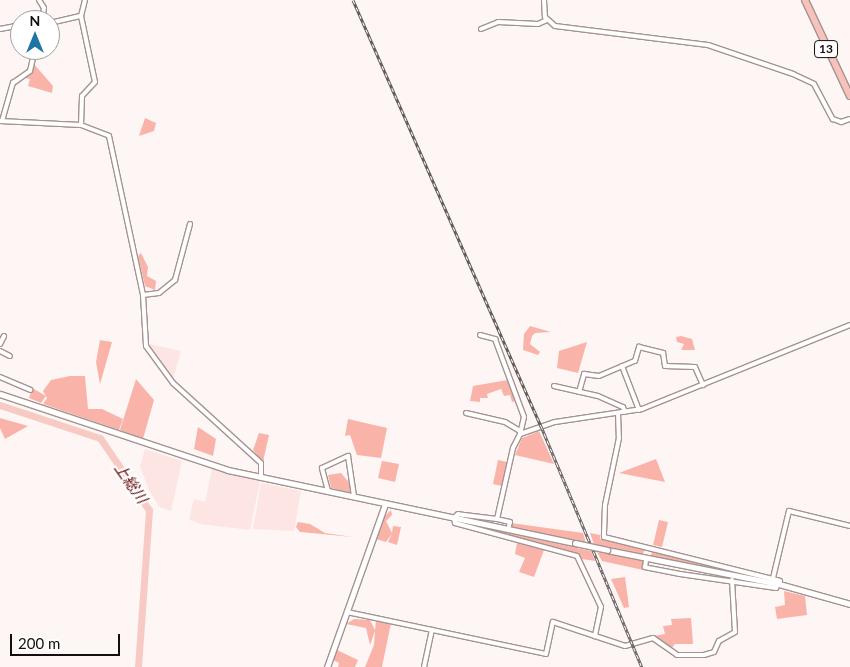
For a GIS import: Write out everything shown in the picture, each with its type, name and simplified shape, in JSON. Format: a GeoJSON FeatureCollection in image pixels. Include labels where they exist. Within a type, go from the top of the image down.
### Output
{"type":"FeatureCollection","features":[{"type":"Feature","properties":{"kind":"highway","name":"13"},"geometry":{"type":"LineString","coordinates":[[805,0],[850,96]]}},
{"type":"Feature","properties":{"kind":"street"},"geometry":{"type":"LineString","coordinates":[[81,125],[82,96],[95,82],[81,16],[85,0]]}},
{"type":"Feature","properties":{"kind":"street"},"geometry":{"type":"LineString","coordinates":[[544,0],[547,20]]}},
{"type":"Feature","properties":{"kind":"street"},"geometry":{"type":"LineString","coordinates":[[60,21],[81,16]]}},
{"type":"Feature","properties":{"kind":"street"},"geometry":{"type":"LineString","coordinates":[[481,29],[498,22],[538,24],[547,20],[568,29],[722,49],[807,80],[816,87],[829,116],[841,122],[850,119]]}},
{"type":"Feature","properties":{"kind":"street"},"geometry":{"type":"LineString","coordinates":[[33,60],[30,71],[13,83],[1,121],[81,125],[108,136],[143,295],[144,336],[149,352],[173,383],[261,463],[261,478]]}},
{"type":"Feature","properties":{"kind":"street"},"geometry":{"type":"LineString","coordinates":[[143,295],[159,293],[175,280],[190,224]]}},
{"type":"Feature","properties":{"kind":"street"},"geometry":{"type":"LineString","coordinates":[[520,433],[555,422],[639,410],[850,325]]}},
{"type":"Feature","properties":{"kind":"street"},"geometry":{"type":"LineString","coordinates":[[480,335],[496,339],[524,417],[520,433],[512,448],[497,520]]}},
{"type":"Feature","properties":{"kind":"street"},"geometry":{"type":"LineString","coordinates":[[0,344],[4,336]]}},
{"type":"Feature","properties":{"kind":"street"},"geometry":{"type":"LineString","coordinates":[[579,392],[584,374],[599,376],[637,359],[639,348],[664,353],[665,366],[695,367],[704,385]]}},
{"type":"Feature","properties":{"kind":"street"},"geometry":{"type":"LineString","coordinates":[[0,351],[10,356]]}},
{"type":"Feature","properties":{"kind":"street"},"geometry":{"type":"LineString","coordinates":[[622,366],[639,410]]}},
{"type":"Feature","properties":{"kind":"street"},"geometry":{"type":"LineString","coordinates":[[0,377],[30,390]]}},
{"type":"Feature","properties":{"kind":"street"},"geometry":{"type":"LineString","coordinates":[[554,386],[610,401],[622,407],[625,412]]}},
{"type":"Feature","properties":{"kind":"street"},"geometry":{"type":"LineString","coordinates":[[0,394],[195,462],[385,504],[780,584],[850,604]]}},
{"type":"Feature","properties":{"kind":"street"},"geometry":{"type":"LineString","coordinates":[[466,413],[505,422],[520,433]]}},
{"type":"Feature","properties":{"kind":"street"},"geometry":{"type":"LineString","coordinates":[[618,413],[619,438],[605,505],[604,537],[774,578],[780,584]]}},
{"type":"Feature","properties":{"kind":"street"},"geometry":{"type":"LineString","coordinates":[[328,491],[322,468],[348,456],[354,496]]}},
{"type":"Feature","properties":{"kind":"street"},"geometry":{"type":"LineString","coordinates":[[327,667],[385,504]]}},
{"type":"Feature","properties":{"kind":"street"},"geometry":{"type":"LineString","coordinates":[[774,578],[785,516],[789,511],[850,526]]}},
{"type":"Feature","properties":{"kind":"street"},"geometry":{"type":"LineString","coordinates":[[454,518],[458,514],[510,522],[509,526]]}},
{"type":"Feature","properties":{"kind":"street"},"geometry":{"type":"LineString","coordinates":[[454,518],[455,523],[578,557],[601,607],[595,636]]}},
{"type":"Feature","properties":{"kind":"street"},"geometry":{"type":"LineString","coordinates":[[507,538],[508,532]]}},
{"type":"Feature","properties":{"kind":"street"},"geometry":{"type":"LineString","coordinates":[[648,555],[649,548]]}},
{"type":"Feature","properties":{"kind":"street"},"geometry":{"type":"LineString","coordinates":[[646,561],[645,567],[776,588],[780,584]]}},
{"type":"Feature","properties":{"kind":"street"},"geometry":{"type":"LineString","coordinates":[[347,612],[546,654],[553,622],[625,646],[656,639],[682,656],[712,653],[719,641],[732,636],[736,628],[732,580]]}},
{"type":"Feature","properties":{"kind":"street"},"geometry":{"type":"LineString","coordinates":[[424,667],[432,630]]}},
{"type":"Feature","properties":{"kind":"shaded area"},"geometry":{"type":"Polygon","coordinates":[[[34,64],[53,86],[52,93],[28,86],[30,79],[25,78],[34,64]]]}},
{"type":"Feature","properties":{"kind":"shaded area"},"geometry":{"type":"Polygon","coordinates":[[[145,118],[156,123],[154,131],[139,136],[145,118]]]}},
{"type":"Feature","properties":{"kind":"shaded area"},"geometry":{"type":"Polygon","coordinates":[[[141,253],[148,267],[147,276],[156,281],[155,290],[145,286],[138,256],[141,253]]]}},
{"type":"Feature","properties":{"kind":"shaded area"},"geometry":{"type":"Polygon","coordinates":[[[530,326],[551,332],[535,333],[532,336],[530,344],[540,352],[538,355],[523,350],[524,334],[530,326]]]}},
{"type":"Feature","properties":{"kind":"shaded area"},"geometry":{"type":"Polygon","coordinates":[[[681,336],[692,339],[695,350],[681,350],[684,344],[677,342],[676,337],[681,336]]]}},
{"type":"Feature","properties":{"kind":"shaded area"},"geometry":{"type":"Polygon","coordinates":[[[100,340],[112,342],[100,384],[96,362],[100,340]]]}},
{"type":"Feature","properties":{"kind":"shaded area"},"geometry":{"type":"Polygon","coordinates":[[[587,342],[578,373],[557,368],[559,351],[587,342]]]}},
{"type":"Feature","properties":{"kind":"shaded area"},"geometry":{"type":"Polygon","coordinates":[[[149,344],[181,351],[173,379],[150,350],[149,344]]]}},
{"type":"Feature","properties":{"kind":"shaded area"},"geometry":{"type":"Polygon","coordinates":[[[70,376],[85,376],[88,409],[102,409],[123,419],[119,430],[43,404],[47,398],[43,391],[51,380],[70,376]]]}},
{"type":"Feature","properties":{"kind":"shaded area"},"geometry":{"type":"Polygon","coordinates":[[[136,379],[154,400],[143,439],[120,430],[136,379]]]}},
{"type":"Feature","properties":{"kind":"shaded area"},"geometry":{"type":"Polygon","coordinates":[[[508,380],[516,401],[512,402],[510,395],[504,396],[501,389],[487,394],[488,398],[480,398],[480,402],[470,401],[473,386],[508,380]]]}},
{"type":"Feature","properties":{"kind":"shaded area"},"geometry":{"type":"Polygon","coordinates":[[[32,388],[46,396],[41,403],[29,398],[32,388]]]}},
{"type":"Feature","properties":{"kind":"shaded area"},"geometry":{"type":"Polygon","coordinates":[[[0,418],[28,426],[5,439],[0,428],[0,418]]]}},
{"type":"Feature","properties":{"kind":"shaded area"},"geometry":{"type":"Polygon","coordinates":[[[348,419],[387,428],[381,458],[357,455],[350,435],[345,436],[348,419]]]}},
{"type":"Feature","properties":{"kind":"shaded area"},"geometry":{"type":"Polygon","coordinates":[[[198,427],[216,439],[213,456],[194,449],[198,427]]]}},
{"type":"Feature","properties":{"kind":"shaded area"},"geometry":{"type":"Polygon","coordinates":[[[539,431],[554,464],[515,455],[522,438],[539,431]]]}},
{"type":"Feature","properties":{"kind":"shaded area"},"geometry":{"type":"Polygon","coordinates":[[[259,433],[269,435],[263,462],[253,450],[259,433]]]}},
{"type":"Feature","properties":{"kind":"shaded area"},"geometry":{"type":"Polygon","coordinates":[[[145,449],[182,461],[171,511],[159,507],[148,488],[140,466],[145,449]]]}},
{"type":"Feature","properties":{"kind":"shaded area"},"geometry":{"type":"Polygon","coordinates":[[[656,459],[665,482],[619,473],[656,459]]]}},
{"type":"Feature","properties":{"kind":"shaded area"},"geometry":{"type":"Polygon","coordinates":[[[498,460],[507,462],[502,486],[493,484],[498,460]]]}},
{"type":"Feature","properties":{"kind":"shaded area"},"geometry":{"type":"Polygon","coordinates":[[[382,461],[399,464],[395,482],[378,478],[382,461]]]}},
{"type":"Feature","properties":{"kind":"shaded area"},"geometry":{"type":"Polygon","coordinates":[[[212,469],[260,481],[250,530],[200,524],[189,519],[194,499],[205,502],[212,469]]]}},
{"type":"Feature","properties":{"kind":"shaded area"},"geometry":{"type":"Polygon","coordinates":[[[341,473],[351,485],[351,493],[331,488],[328,475],[341,473]]]}},
{"type":"Feature","properties":{"kind":"shaded area"},"geometry":{"type":"Polygon","coordinates":[[[261,483],[301,491],[294,531],[253,529],[261,483]]]}},
{"type":"Feature","properties":{"kind":"shaded area"},"geometry":{"type":"Polygon","coordinates":[[[391,510],[392,515],[386,521],[392,533],[393,526],[401,527],[397,545],[388,542],[392,534],[386,542],[376,539],[383,518],[391,510]]]}},
{"type":"Feature","properties":{"kind":"shaded area"},"geometry":{"type":"Polygon","coordinates":[[[659,520],[668,522],[662,547],[653,545],[659,520]]]}},
{"type":"Feature","properties":{"kind":"shaded area"},"geometry":{"type":"Polygon","coordinates":[[[298,522],[310,524],[325,533],[353,537],[300,532],[296,527],[298,522]]]}},
{"type":"Feature","properties":{"kind":"shaded area"},"geometry":{"type":"Polygon","coordinates":[[[511,523],[583,533],[586,543],[510,527],[511,523]]]}},
{"type":"Feature","properties":{"kind":"shaded area"},"geometry":{"type":"Polygon","coordinates":[[[466,524],[591,551],[595,561],[582,559],[579,555],[466,524]]]}},
{"type":"Feature","properties":{"kind":"shaded area"},"geometry":{"type":"Polygon","coordinates":[[[590,533],[600,535],[600,539],[645,548],[643,554],[594,544],[590,533]]]}},
{"type":"Feature","properties":{"kind":"shaded area"},"geometry":{"type":"Polygon","coordinates":[[[517,543],[544,550],[534,577],[519,572],[525,558],[515,554],[517,543]]]}},
{"type":"Feature","properties":{"kind":"shaded area"},"geometry":{"type":"Polygon","coordinates":[[[652,550],[763,578],[651,556],[652,550]]]}},
{"type":"Feature","properties":{"kind":"shaded area"},"geometry":{"type":"Polygon","coordinates":[[[597,552],[644,561],[643,570],[602,561],[597,552]]]}},
{"type":"Feature","properties":{"kind":"shaded area"},"geometry":{"type":"Polygon","coordinates":[[[625,577],[629,607],[624,608],[611,579],[625,577]]]}},
{"type":"Feature","properties":{"kind":"shaded area"},"geometry":{"type":"Polygon","coordinates":[[[784,591],[805,596],[807,615],[777,619],[775,607],[785,605],[784,591]]]}},
{"type":"Feature","properties":{"kind":"shaded area"},"geometry":{"type":"Polygon","coordinates":[[[691,618],[693,644],[675,644],[671,649],[654,636],[665,634],[663,626],[672,625],[671,619],[691,618]]]}},
{"type":"Feature","properties":{"kind":"shaded area"},"geometry":{"type":"Polygon","coordinates":[[[354,619],[370,620],[375,630],[376,620],[391,623],[382,667],[365,667],[374,645],[375,631],[370,645],[366,628],[346,624],[354,619]]]}},
{"type":"Feature","properties":{"kind":"shaded area"},"geometry":{"type":"Polygon","coordinates":[[[337,650],[358,660],[355,667],[338,667],[339,663],[333,660],[337,650]]]}},
{"type":"Feature","properties":{"kind":"waterway","name":"上総川"},"geometry":{"type":"LineString","coordinates":[[0,405],[100,438],[149,510],[138,667]]}},
{"type":"Feature","properties":{"kind":"railway"},"geometry":{"type":"LineString","coordinates":[[353,0],[541,426],[642,667]]}}]}
